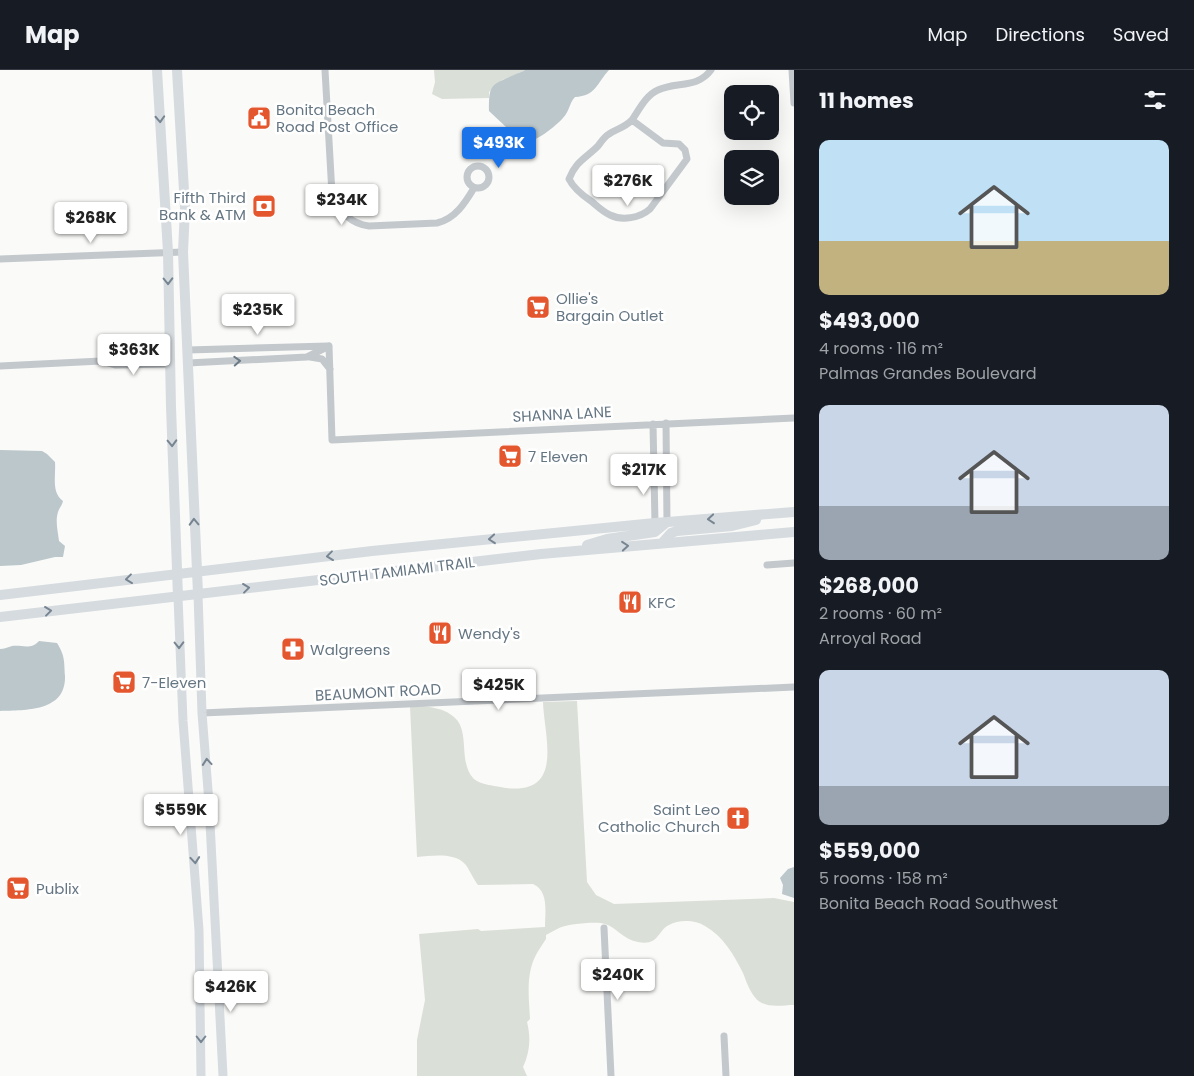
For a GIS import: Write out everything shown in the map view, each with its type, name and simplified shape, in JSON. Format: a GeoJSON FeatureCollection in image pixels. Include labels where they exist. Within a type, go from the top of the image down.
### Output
{"type":"FeatureCollection","features":[{"type":"Feature","properties":{"kind":"main road"},"geometry":{"type":"LineString","coordinates":[[157,70],[168,252],[170,364],[183,721],[195,862],[200,950],[201,1076]]}},
{"type":"Feature","properties":{"kind":"main road"},"geometry":{"type":"LineString","coordinates":[[177,70],[185,208],[183,252],[202,714],[209,803],[223,1076]]}},
{"type":"Feature","properties":{"kind":"main road","name":"SOUTH TAMIAMI TRAIL"},"geometry":{"type":"LineString","coordinates":[[0,595],[390,549],[655,523],[794,512]]}},
{"type":"Feature","properties":{"kind":"main road"},"geometry":{"type":"LineString","coordinates":[[662,543],[671,533],[677,531],[732,526],[781,513]]}},
{"type":"Feature","properties":{"kind":"main road"},"geometry":{"type":"LineString","coordinates":[[564,552],[607,539],[655,532],[667,522]]}},
{"type":"Feature","properties":{"kind":"main road","name":"SOUTH TAMIAMI TRAIL"},"geometry":{"type":"LineString","coordinates":[[0,617],[564,552],[794,532]]}},
{"type":"Feature","properties":{"kind":"main road"},"geometry":{"type":"LineString","coordinates":[[200,950],[216,950]]}},
{"type":"Feature","properties":{"kind":"street"},"geometry":{"type":"LineString","coordinates":[[324,70],[332,194],[335,203],[353,221],[360,225],[369,226],[445,221],[465,202],[474,188]]}},
{"type":"Feature","properties":{"kind":"street"},"geometry":{"type":"LineString","coordinates":[[632,120],[663,143],[679,144],[685,150],[687,158],[650,209],[644,214],[635,217],[618,218],[609,215],[573,187],[569,179],[572,171],[583,157],[598,146],[609,134],[625,127],[651,94],[659,89],[701,80],[711,70]]}},
{"type":"Feature","properties":{"kind":"street"},"geometry":{"type":"LineString","coordinates":[[792,70],[794,104]]}},
{"type":"Feature","properties":{"kind":"street"},"geometry":{"type":"LineString","coordinates":[[0,259],[183,252]]}},
{"type":"Feature","properties":{"kind":"street"},"geometry":{"type":"LineString","coordinates":[[188,350],[329,346]]}},
{"type":"Feature","properties":{"kind":"street"},"geometry":{"type":"LineString","coordinates":[[307,357],[329,346]]}},
{"type":"Feature","properties":{"kind":"street"},"geometry":{"type":"LineString","coordinates":[[329,346],[330,369]]}},
{"type":"Feature","properties":{"kind":"street"},"geometry":{"type":"LineString","coordinates":[[101,361],[125,351],[170,348]]}},
{"type":"Feature","properties":{"kind":"street"},"geometry":{"type":"LineString","coordinates":[[188,363],[307,357],[322,360],[330,369]]}},
{"type":"Feature","properties":{"kind":"street"},"geometry":{"type":"LineString","coordinates":[[0,366],[101,361],[115,365],[170,364]]}},
{"type":"Feature","properties":{"kind":"street","name":"SHANNA LANE"},"geometry":{"type":"LineString","coordinates":[[330,369],[332,440],[794,418]]}},
{"type":"Feature","properties":{"kind":"street"},"geometry":{"type":"LineString","coordinates":[[666,423],[667,522]]}},
{"type":"Feature","properties":{"kind":"street"},"geometry":{"type":"LineString","coordinates":[[653,424],[655,523]]}},
{"type":"Feature","properties":{"kind":"street"},"geometry":{"type":"LineString","coordinates":[[768,565],[794,563]]}},
{"type":"Feature","properties":{"kind":"street","name":"BEAUMONT ROAD"},"geometry":{"type":"LineString","coordinates":[[202,714],[794,686]]}},
{"type":"Feature","properties":{"kind":"street"},"geometry":{"type":"LineString","coordinates":[[604,928],[611,1076]]}},
{"type":"Feature","properties":{"kind":"street"},"geometry":{"type":"LineString","coordinates":[[724,1036],[726,1076]]}},
{"type":"Feature","properties":{"kind":"shaded area"},"geometry":{"type":"Polygon","coordinates":[[[434,70],[525,70],[502,80],[489,92],[489,98],[442,99],[432,94],[435,82],[434,70]]]}},
{"type":"Feature","properties":{"kind":"shaded area"},"geometry":{"type":"Polygon","coordinates":[[[525,70],[609,70],[592,91],[575,97],[564,117],[550,129],[536,139],[521,141],[489,111],[489,102],[492,87],[500,81],[525,70]]]}},
{"type":"Feature","properties":{"kind":"shaded area"},"geometry":{"type":"Polygon","coordinates":[[[0,450],[42,451],[55,462],[55,488],[63,501],[57,515],[57,523],[59,541],[65,546],[63,557],[21,565],[0,566],[0,450]]]}},
{"type":"Feature","properties":{"kind":"shaded area"},"geometry":{"type":"Polygon","coordinates":[[[39,641],[57,643],[63,655],[64,688],[59,697],[43,707],[0,711],[0,649],[12,646],[30,646],[39,641]]]}},
{"type":"Feature","properties":{"kind":"shaded area"},"geometry":{"type":"Polygon","coordinates":[[[577,701],[587,882],[596,895],[614,904],[774,898],[794,902],[794,1005],[777,1006],[760,1002],[752,993],[740,966],[727,946],[711,930],[697,922],[682,921],[673,923],[665,928],[654,940],[645,943],[628,939],[613,928],[601,923],[568,925],[546,935],[546,939],[531,966],[529,989],[530,1019],[527,1022],[529,1045],[523,1067],[527,1076],[417,1076],[417,1040],[425,1000],[419,934],[478,929],[481,931],[545,927],[545,902],[542,892],[533,884],[478,885],[460,860],[449,856],[417,857],[410,706],[442,710],[457,720],[463,733],[466,764],[473,778],[484,784],[506,788],[525,788],[537,782],[544,773],[547,760],[543,702],[577,701]]]}},
{"type":"Feature","properties":{"kind":"shaded area"},"geometry":{"type":"Polygon","coordinates":[[[794,867],[794,898],[782,894],[783,885],[780,878],[788,869],[794,867]]]}},
{"type":"Feature","properties":{"kind":"place","name":"Bonita Beach Road Post Office"},"geometry":{"type":"Point","coordinates":[259,118]}},
{"type":"Feature","properties":{"kind":"place","name":"Fifth Third Bank & ATM"},"geometry":{"type":"Point","coordinates":[264,206]}},
{"type":"Feature","properties":{"kind":"place","name":"Ollie's Bargain Outlet"},"geometry":{"type":"Point","coordinates":[538,307]}},
{"type":"Feature","properties":{"kind":"place","name":"7 Eleven"},"geometry":{"type":"Point","coordinates":[510,456]}},
{"type":"Feature","properties":{"kind":"place","name":"KFC"},"geometry":{"type":"Point","coordinates":[630,602]}},
{"type":"Feature","properties":{"kind":"place","name":"Wendy's"},"geometry":{"type":"Point","coordinates":[440,633]}},
{"type":"Feature","properties":{"kind":"place","name":"Walgreens"},"geometry":{"type":"Point","coordinates":[293,649]}},
{"type":"Feature","properties":{"kind":"place","name":"7-Eleven"},"geometry":{"type":"Point","coordinates":[124,682]}},
{"type":"Feature","properties":{"kind":"place","name":"Saint Leo Catholic Church"},"geometry":{"type":"Point","coordinates":[738,818]}},
{"type":"Feature","properties":{"kind":"place","name":"Publix"},"geometry":{"type":"Point","coordinates":[18,888]}}]}
